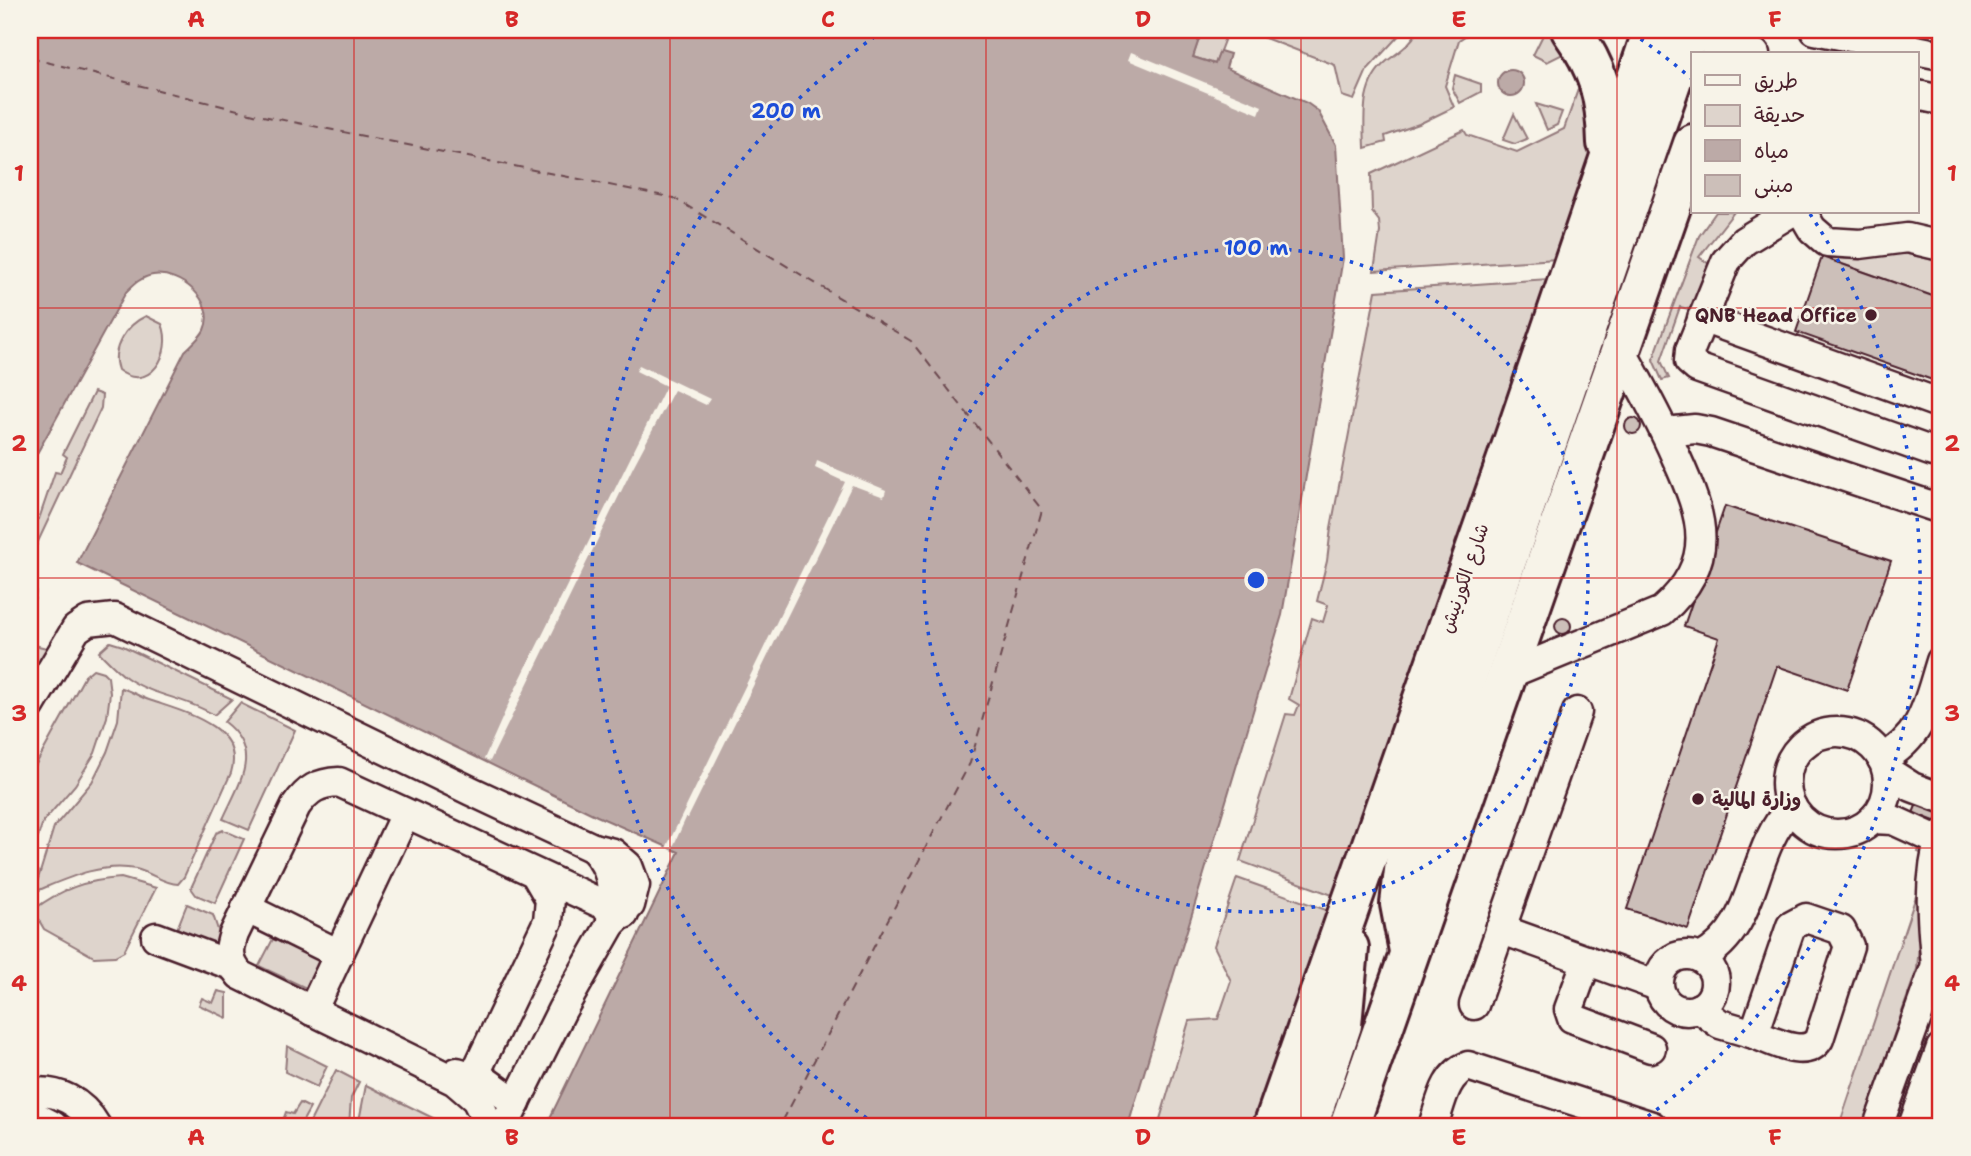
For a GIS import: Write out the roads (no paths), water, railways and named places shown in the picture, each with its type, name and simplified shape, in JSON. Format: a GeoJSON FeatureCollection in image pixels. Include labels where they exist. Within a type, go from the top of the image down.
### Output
{"type":"FeatureCollection","features":[{"type":"Feature","properties":{"kind":"highway"},"geometry":{"type":"LineString","coordinates":[[1571,30],[1588,54],[1606,102],[1608,159]]}},
{"type":"Feature","properties":{"kind":"highway","name":"شارع الكورنيش"},"geometry":{"type":"LineString","coordinates":[[1694,52],[1706,37]]}},
{"type":"Feature","properties":{"kind":"highway","name":"شارع الكورنيش"},"geometry":{"type":"LineString","coordinates":[[1273,1126],[1608,159],[1691,56]]}},
{"type":"Feature","properties":{"kind":"highway"},"geometry":{"type":"LineString","coordinates":[[1410,953],[1399,904],[1406,855],[1691,78]]}},
{"type":"Feature","properties":{"kind":"highway"},"geometry":{"type":"LineString","coordinates":[[1349,1126],[1506,675],[1622,352],[1684,192],[1691,155]]}},
{"type":"Feature","properties":{"kind":"highway"},"geometry":{"type":"LineString","coordinates":[[1308,1126],[1342,1025],[1347,993],[1350,908]]}},
{"type":"Feature","properties":{"kind":"street"},"geometry":{"type":"LineString","coordinates":[[1815,30],[1878,38],[1941,55]]}},
{"type":"Feature","properties":{"kind":"street"},"geometry":{"type":"LineString","coordinates":[[1918,95],[1941,100]]}},
{"type":"Feature","properties":{"kind":"street"},"geometry":{"type":"LineString","coordinates":[[1788,214],[1734,250],[1726,261],[1702,318],[1689,361],[1697,368],[1933,452],[1941,452]]}},
{"type":"Feature","properties":{"kind":"street"},"geometry":{"type":"LineString","coordinates":[[1803,214],[1812,229],[1827,242],[1860,244],[1907,238],[1941,246]]}},
{"type":"Feature","properties":{"kind":"street"},"geometry":{"type":"LineString","coordinates":[[1702,318],[1941,404]]}},
{"type":"Feature","properties":{"kind":"street"},"geometry":{"type":"LineString","coordinates":[[1506,675],[1642,622],[1662,611],[1679,596],[1692,578],[1700,556],[1702,534],[1699,512],[1665,432],[1622,352]]}},
{"type":"Feature","properties":{"kind":"street"},"geometry":{"type":"LineString","coordinates":[[1665,432],[1695,429],[1711,432],[1941,509]]}},
{"type":"Feature","properties":{"kind":"street"},"geometry":{"type":"LineString","coordinates":[[30,706],[76,629],[94,619],[116,618],[593,848],[613,852],[621,858],[632,875],[634,895],[615,916],[562,1010],[510,1115],[474,1076],[440,1072]]}},
{"type":"Feature","properties":{"kind":"street"},"geometry":{"type":"LineString","coordinates":[[1885,765],[1920,726],[1941,661]]}},
{"type":"Feature","properties":{"kind":"street"},"geometry":{"type":"LineString","coordinates":[[1474,1005],[1577,712]]}},
{"type":"Feature","properties":{"kind":"street"},"geometry":{"type":"LineString","coordinates":[[1885,765],[1888,788],[1883,805],[1873,819],[1860,829],[1829,834],[1802,820],[1792,807],[1787,786],[1790,765],[1797,752],[1814,738],[1835,732],[1849,733],[1868,743],[1885,765],[1912,787],[1941,799]]}},
{"type":"Feature","properties":{"kind":"street"},"geometry":{"type":"LineString","coordinates":[[231,965],[229,948],[246,908],[306,792],[321,783],[339,782],[405,814],[552,901],[615,916]]}},
{"type":"Feature","properties":{"kind":"street"},"geometry":{"type":"LineString","coordinates":[[1754,1034],[1791,926],[1805,918],[1841,930],[1848,940],[1849,952],[1816,1044],[1801,1050],[1720,1024],[1706,998],[1713,971],[1701,958],[1692,955],[1671,959],[1659,975],[1661,995],[1673,1007],[1690,1011],[1706,998],[1730,965],[1738,925],[1771,834],[1792,807]]}},
{"type":"Feature","properties":{"kind":"street"},"geometry":{"type":"LineString","coordinates":[[312,1012],[405,814]]}},
{"type":"Feature","properties":{"kind":"street"},"geometry":{"type":"LineString","coordinates":[[1873,819],[1893,820],[1940,838],[1932,882],[1931,923],[1939,958],[1878,1126]]}},
{"type":"Feature","properties":{"kind":"street"},"geometry":{"type":"LineString","coordinates":[[552,901],[615,916]]}},
{"type":"Feature","properties":{"kind":"street"},"geometry":{"type":"LineString","coordinates":[[474,1076],[552,901]]}},
{"type":"Feature","properties":{"kind":"street"},"geometry":{"type":"LineString","coordinates":[[246,908],[339,954]]}},
{"type":"Feature","properties":{"kind":"street"},"geometry":{"type":"LineString","coordinates":[[1701,958],[1723,945],[1738,925]]}},
{"type":"Feature","properties":{"kind":"street"},"geometry":{"type":"LineString","coordinates":[[1500,929],[1658,986]]}},
{"type":"Feature","properties":{"kind":"street"},"geometry":{"type":"LineString","coordinates":[[156,937],[231,965],[240,975],[312,1012],[440,1072],[470,1093],[484,1111],[490,1126]]}},
{"type":"Feature","properties":{"kind":"street"},"geometry":{"type":"LineString","coordinates":[[1587,960],[1569,1009],[1572,1018],[1651,1048]]}},
{"type":"Feature","properties":{"kind":"street"},"geometry":{"type":"LineString","coordinates":[[1925,1112],[1941,1048]]}},
{"type":"Feature","properties":{"kind":"street"},"geometry":{"type":"LineString","coordinates":[[1433,1126],[1449,1080],[1458,1070],[1468,1066],[1648,1126]]}},
{"type":"Feature","properties":{"kind":"street"},"geometry":{"type":"LineString","coordinates":[[30,1093],[48,1092],[75,1102],[96,1126]]}},
{"type":"Feature","properties":{"kind":"street"},"geometry":{"type":"LineString","coordinates":[[30,1114],[53,1126]]}},
{"type":"Feature","properties":{"kind":"water"},"geometry":{"type":"Polygon","coordinates":[[[30,30],[1202,30],[1193,57],[1215,64],[1220,51],[1230,54],[1226,68],[1307,103],[1318,111],[1336,145],[1343,258],[1282,615],[1128,1126],[546,1126],[679,852],[597,816],[77,563],[185,351],[203,333],[207,319],[201,299],[194,290],[174,278],[153,275],[135,284],[126,292],[30,466],[30,30]]]}},
{"type":"Feature","properties":{"kind":"water"},"geometry":{"type":"Polygon","coordinates":[[[1511,70],[1520,74],[1524,83],[1520,92],[1511,96],[1502,92],[1498,83],[1502,74],[1511,70]]]}},
{"type":"Feature","properties":{"kind":"place","name":"QNB Head Office"},"geometry":{"type":"Point","coordinates":[1871,315]}},
{"type":"Feature","properties":{"kind":"place","name":"وزارة المالية"},"geometry":{"type":"Point","coordinates":[1698,799]}}]}
